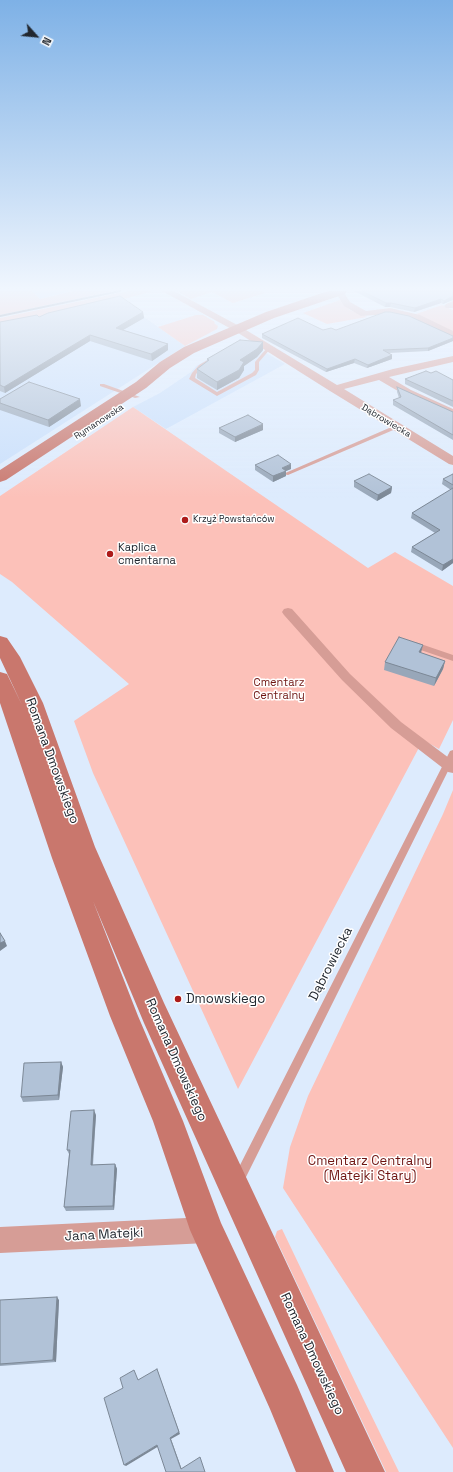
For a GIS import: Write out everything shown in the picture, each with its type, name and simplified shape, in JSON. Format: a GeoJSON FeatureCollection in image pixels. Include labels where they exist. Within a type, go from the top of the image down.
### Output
{"type":"FeatureCollection","features":[{"type":"Feature","properties":{"kind":"main road","name":"Rymanowska"},"geometry":{"type":"LineString","coordinates":[[0,486],[133,395],[141,385],[173,360]]}},
{"type":"Feature","properties":{"kind":"main road","name":"Rymanowska"},"geometry":{"type":"LineString","coordinates":[[0,476],[133,395]]}},
{"type":"Feature","properties":{"kind":"main road","name":"Romana Dmowskiego"},"geometry":{"type":"LineString","coordinates":[[0,643],[13,662],[32,703],[83,847],[154,1013],[366,1472]]}},
{"type":"Feature","properties":{"kind":"main road","name":"Romana Dmowskiego"},"geometry":{"type":"LineString","coordinates":[[0,679],[14,710],[64,858],[121,1009],[168,1121],[207,1230],[284,1398],[315,1472]]}},
{"type":"Feature","properties":{"kind":"street","name":"Dąbrowiecka"},"geometry":{"type":"LineString","coordinates":[[288,360],[453,461]]}},
{"type":"Feature","properties":{"kind":"street"},"geometry":{"type":"LineString","coordinates":[[334,389],[380,376],[450,360]]}},
{"type":"Feature","properties":{"kind":"street"},"geometry":{"type":"LineString","coordinates":[[380,376],[407,392],[453,413]]}},
{"type":"Feature","properties":{"kind":"street"},"geometry":{"type":"LineString","coordinates":[[288,612],[346,677],[396,725],[451,762]]}},
{"type":"Feature","properties":{"kind":"street","name":"Jana Matejki"},"geometry":{"type":"LineString","coordinates":[[0,1240],[207,1230]]}},
{"type":"Feature","properties":{"kind":"lane"},"geometry":{"type":"LineString","coordinates":[[212,360],[201,366],[194,374],[192,379],[217,394],[254,374],[257,370],[257,362],[259,360]]}},
{"type":"Feature","properties":{"kind":"lane"},"geometry":{"type":"LineString","coordinates":[[102,385],[133,395]]}},
{"type":"Feature","properties":{"kind":"lane"},"geometry":{"type":"LineString","coordinates":[[286,474],[396,427]]}},
{"type":"Feature","properties":{"kind":"lane"},"geometry":{"type":"LineString","coordinates":[[411,644],[453,658]]}},
{"type":"Feature","properties":{"kind":"lane","name":"Dąbrowiecka"},"geometry":{"type":"LineString","coordinates":[[234,1189],[451,762]]}},
{"type":"Feature","properties":{"kind":"shaded area"},"geometry":{"type":"Polygon","coordinates":[[[0,360],[164,360],[0,464],[0,360]]]}},
{"type":"Feature","properties":{"kind":"shaded area"},"geometry":{"type":"Polygon","coordinates":[[[207,360],[278,360],[285,364],[166,429],[133,407],[160,393],[191,372],[196,366],[207,360]]]}},
{"type":"Feature","properties":{"kind":"green space","name":"Cmentarz Centralny"},"geometry":{"type":"Polygon","coordinates":[[[133,407],[368,568],[395,552],[453,586],[453,720],[439,749],[423,740],[238,1089],[93,773],[74,721],[129,684],[12,582],[0,574],[0,496],[133,407]]]}},
{"type":"Feature","properties":{"kind":"green space","name":"Cmentarz Centralny (Matejki Stary)"},"geometry":{"type":"Polygon","coordinates":[[[453,790],[453,1448],[283,1188],[290,1147],[308,1096],[443,814],[453,790]]]}},
{"type":"Feature","properties":{"kind":"green space"},"geometry":{"type":"Polygon","coordinates":[[[282,1229],[399,1472],[386,1472],[275,1237],[277,1231],[282,1229]]]}},
{"type":"Feature","properties":{"kind":"building"},"geometry":{"type":"Polygon","coordinates":[[[0,360],[49,360],[4,387],[0,385],[0,360]]]}},
{"type":"Feature","properties":{"kind":"building"},"geometry":{"type":"Polygon","coordinates":[[[209,360],[240,360],[244,362],[239,370],[217,382],[197,369],[209,360]]]}},
{"type":"Feature","properties":{"kind":"building"},"geometry":{"type":"Polygon","coordinates":[[[310,360],[353,360],[327,369],[310,360]]]}},
{"type":"Feature","properties":{"kind":"building"},"geometry":{"type":"Polygon","coordinates":[[[357,360],[381,360],[368,365],[357,360]]]}},
{"type":"Feature","properties":{"kind":"building"},"geometry":{"type":"Polygon","coordinates":[[[426,371],[431,373],[436,371],[453,380],[453,401],[405,379],[426,371]]]}},
{"type":"Feature","properties":{"kind":"building"},"geometry":{"type":"Polygon","coordinates":[[[29,382],[80,399],[48,420],[0,403],[0,399],[29,382]]]}},
{"type":"Feature","properties":{"kind":"building"},"geometry":{"type":"Polygon","coordinates":[[[397,387],[453,412],[453,435],[393,400],[401,397],[397,387]]]}},
{"type":"Feature","properties":{"kind":"building"},"geometry":{"type":"Polygon","coordinates":[[[248,415],[263,424],[235,437],[219,428],[248,415]]]}},
{"type":"Feature","properties":{"kind":"building"},"geometry":{"type":"Polygon","coordinates":[[[278,455],[291,464],[282,468],[286,471],[273,476],[255,465],[278,455]]]}},
{"type":"Feature","properties":{"kind":"building"},"geometry":{"type":"Polygon","coordinates":[[[369,474],[392,487],[378,495],[354,481],[369,474]]]}},
{"type":"Feature","properties":{"kind":"building"},"geometry":{"type":"Polygon","coordinates":[[[453,474],[453,485],[443,479],[453,474]]]}},
{"type":"Feature","properties":{"kind":"building"},"geometry":{"type":"Polygon","coordinates":[[[453,488],[453,559],[443,565],[412,547],[440,530],[412,513],[453,488]]]}},
{"type":"Feature","properties":{"kind":"building"},"geometry":{"type":"Polygon","coordinates":[[[399,637],[423,645],[419,652],[445,661],[436,678],[385,662],[399,637]]]}},
{"type":"Feature","properties":{"kind":"building"},"geometry":{"type":"Polygon","coordinates":[[[0,933],[5,941],[0,943],[0,933]]]}},
{"type":"Feature","properties":{"kind":"building"},"geometry":{"type":"Polygon","coordinates":[[[61,1062],[58,1095],[21,1097],[24,1063],[61,1062]]]}},
{"type":"Feature","properties":{"kind":"building"},"geometry":{"type":"Polygon","coordinates":[[[94,1110],[91,1165],[115,1164],[113,1206],[64,1207],[70,1150],[67,1150],[71,1111],[94,1110]]]}},
{"type":"Feature","properties":{"kind":"building"},"geometry":{"type":"Polygon","coordinates":[[[57,1297],[53,1360],[0,1364],[0,1300],[57,1297]]]}},
{"type":"Feature","properties":{"kind":"building"},"geometry":{"type":"Polygon","coordinates":[[[157,1369],[179,1432],[170,1438],[181,1469],[200,1457],[205,1472],[166,1472],[157,1445],[124,1465],[104,1398],[123,1388],[120,1378],[134,1370],[138,1380],[157,1369]]]}},
{"type":"Feature","properties":{"kind":"place","name":"Krzyż Powstańców"},"geometry":{"type":"Point","coordinates":[185,520]}},
{"type":"Feature","properties":{"kind":"place","name":"Kaplica cmentarna"},"geometry":{"type":"Point","coordinates":[110,554]}},
{"type":"Feature","properties":{"kind":"place","name":"Dmowskiego"},"geometry":{"type":"Point","coordinates":[178,999]}}]}
